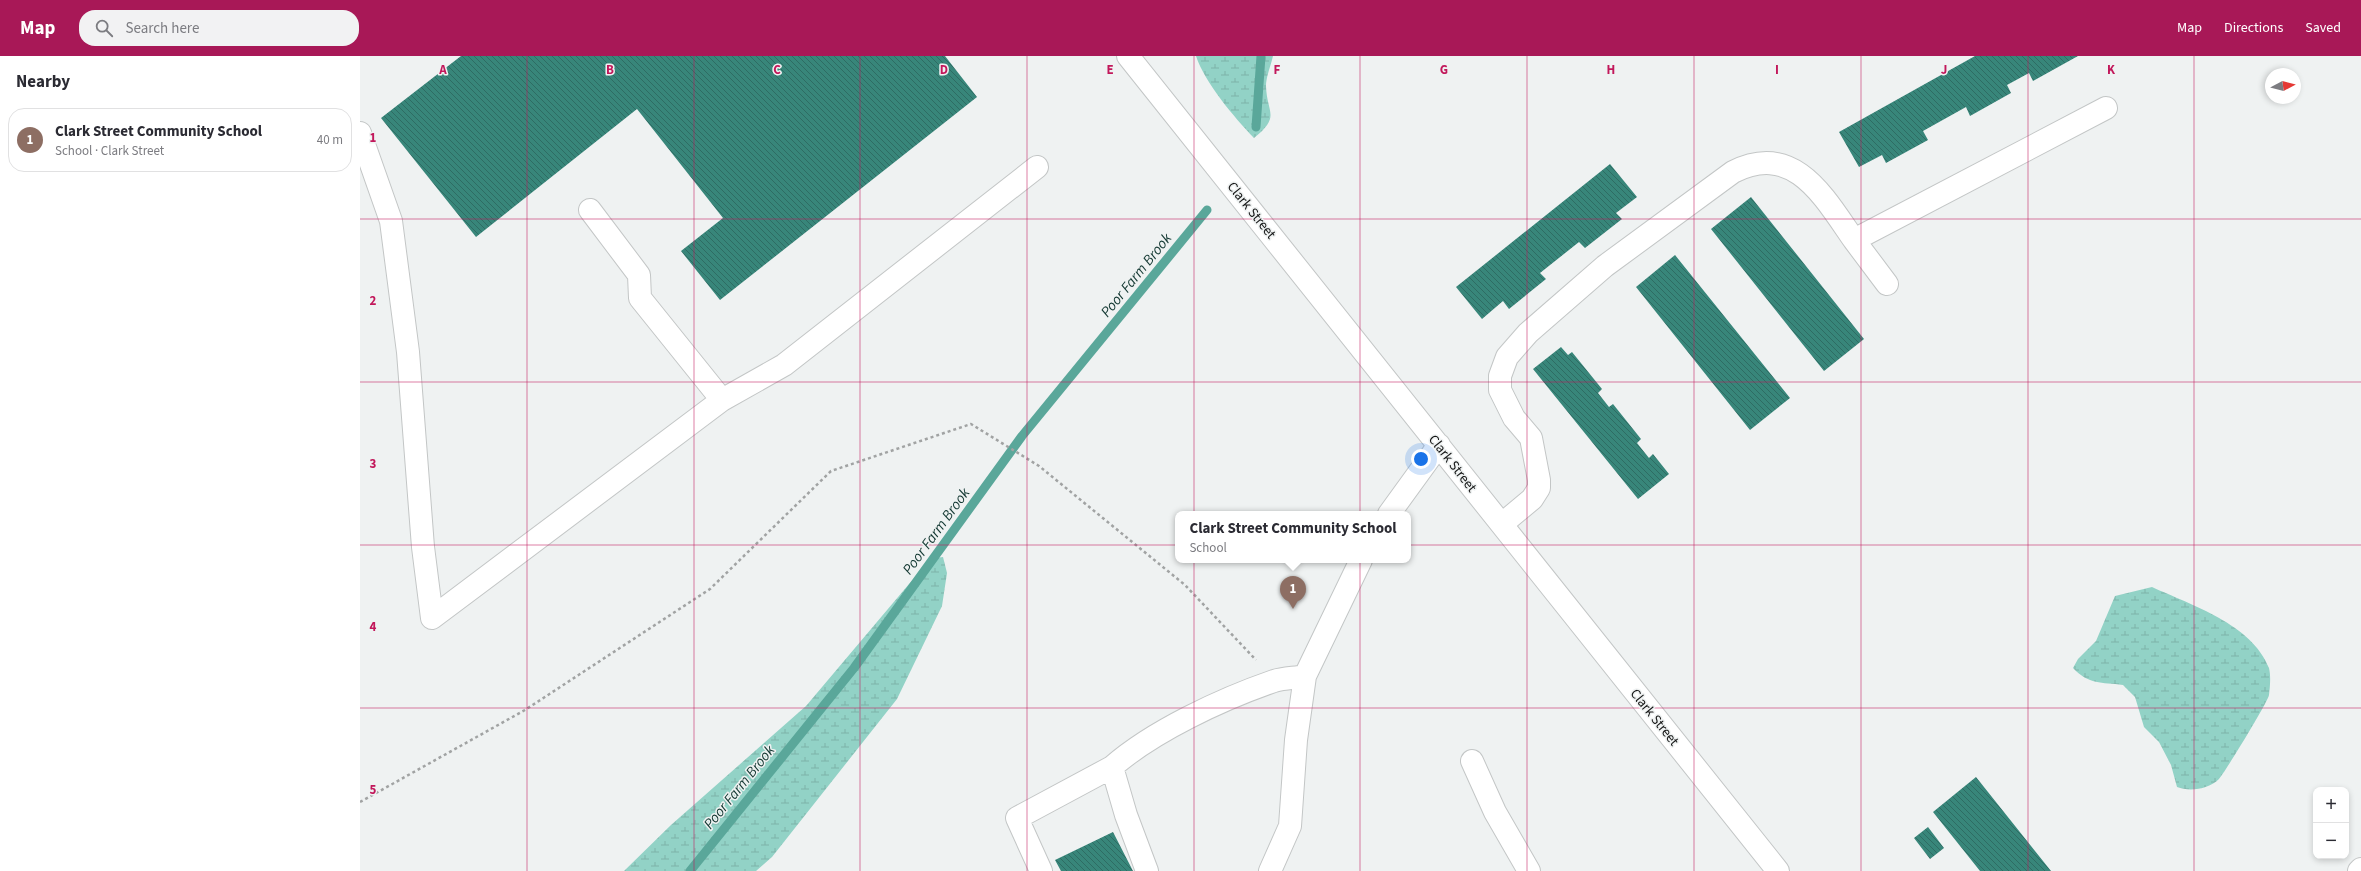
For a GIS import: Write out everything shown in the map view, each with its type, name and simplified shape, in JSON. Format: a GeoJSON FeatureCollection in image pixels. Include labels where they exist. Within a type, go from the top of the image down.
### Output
{"type":"FeatureCollection","features":[{"type":"Feature","properties":{"kind":"street","name":"Clark Street"},"geometry":{"type":"LineString","coordinates":[[1128,56],[1778,871]]}},
{"type":"Feature","properties":{"kind":"street"},"geometry":{"type":"LineString","coordinates":[[1854,240],[2106,108]]}},
{"type":"Feature","properties":{"kind":"street"},"geometry":{"type":"LineString","coordinates":[[360,133],[391,221],[408,352],[423,547],[432,618],[722,400],[784,365],[1037,167]]}},
{"type":"Feature","properties":{"kind":"street"},"geometry":{"type":"LineString","coordinates":[[1502,524],[1532,499],[1539,488],[1539,480],[1530,438],[1514,418],[1500,390],[1500,376],[1503,365],[1513,349],[1528,333],[1605,266],[1733,172],[1744,166],[1761,163],[1774,163],[1794,170],[1813,183],[1887,284]]}},
{"type":"Feature","properties":{"kind":"street"},"geometry":{"type":"LineString","coordinates":[[590,210],[639,275],[640,298],[722,400]]}},
{"type":"Feature","properties":{"kind":"street"},"geometry":{"type":"LineString","coordinates":[[1391,511],[1439,445]]}},
{"type":"Feature","properties":{"kind":"street"},"geometry":{"type":"LineString","coordinates":[[1270,871],[1290,826],[1296,740],[1305,676],[1361,563]]}},
{"type":"Feature","properties":{"kind":"street"},"geometry":{"type":"LineString","coordinates":[[1041,871],[1017,818],[1112,767],[1133,748],[1214,706],[1276,681],[1305,676]]}},
{"type":"Feature","properties":{"kind":"street"},"geometry":{"type":"LineString","coordinates":[[1472,761],[1495,812],[1528,871]]}},
{"type":"Feature","properties":{"kind":"street"},"geometry":{"type":"LineString","coordinates":[[1112,767],[1126,815],[1147,871]]}},
{"type":"Feature","properties":{"kind":"path"},"geometry":{"type":"LineString","coordinates":[[360,802],[525,710],[710,589],[831,471],[971,424],[1039,466],[1185,585],[1276,681]]}},
{"type":"Feature","properties":{"kind":"green space"},"geometry":{"type":"Polygon","coordinates":[[[1196,56],[1273,56],[1266,82],[1270,119],[1262,131],[1254,138],[1229,110],[1213,88],[1196,56]]]}},
{"type":"Feature","properties":{"kind":"green space"},"geometry":{"type":"Polygon","coordinates":[[[943,557],[947,573],[942,606],[897,699],[772,857],[756,871],[624,871],[671,825],[806,706],[909,584],[935,558],[943,557]]]}},
{"type":"Feature","properties":{"kind":"green space"},"geometry":{"type":"Polygon","coordinates":[[[2152,587],[2202,609],[2235,628],[2249,639],[2261,653],[2269,668],[2269,695],[2262,710],[2219,779],[2210,785],[2199,789],[2182,789],[2177,787],[2171,765],[2159,742],[2144,727],[2135,697],[2123,685],[2090,680],[2073,668],[2078,659],[2096,641],[2115,596],[2152,587]]]}},
{"type":"Feature","properties":{"kind":"building"},"geometry":{"type":"Polygon","coordinates":[[[461,56],[945,56],[977,97],[720,300],[681,251],[723,218],[637,109],[476,237],[381,118],[461,56]]]}},
{"type":"Feature","properties":{"kind":"building"},"geometry":{"type":"Polygon","coordinates":[[[1975,56],[2078,56],[2033,81],[2029,73],[2007,85],[2011,93],[1970,116],[1966,107],[1923,131],[1928,140],[1886,163],[1882,155],[1859,167],[1839,132],[1975,56]]]}},
{"type":"Feature","properties":{"kind":"building"},"geometry":{"type":"Polygon","coordinates":[[[1610,164],[1637,197],[1616,213],[1622,219],[1585,248],[1579,242],[1540,273],[1546,279],[1509,309],[1503,301],[1482,319],[1456,287],[1610,164]]]}},
{"type":"Feature","properties":{"kind":"building"},"geometry":{"type":"Polygon","coordinates":[[[1751,197],[1864,339],[1824,371],[1711,229],[1751,197]]]}},
{"type":"Feature","properties":{"kind":"building"},"geometry":{"type":"Polygon","coordinates":[[[1675,255],[1790,398],[1750,430],[1636,287],[1675,255]]]}},
{"type":"Feature","properties":{"kind":"building"},"geometry":{"type":"Polygon","coordinates":[[[1561,347],[1568,355],[1572,352],[1602,389],[1598,393],[1609,407],[1613,404],[1641,439],[1637,443],[1649,458],[1653,454],[1669,474],[1638,499],[1533,369],[1561,347]]]}},
{"type":"Feature","properties":{"kind":"building"},"geometry":{"type":"Polygon","coordinates":[[[1976,777],[2051,871],[1980,871],[1933,812],[1976,777]]]}},
{"type":"Feature","properties":{"kind":"building"},"geometry":{"type":"Polygon","coordinates":[[[1928,827],[1944,848],[1930,859],[1914,838],[1928,827]]]}},
{"type":"Feature","properties":{"kind":"building"},"geometry":{"type":"Polygon","coordinates":[[[1113,832],[1133,871],[1061,871],[1055,860],[1113,832]]]}},
{"type":"Feature","properties":{"kind":"waterway","name":"Poor Farm Brook"},"geometry":{"type":"LineString","coordinates":[[1256,127],[1261,56]]}},
{"type":"Feature","properties":{"kind":"waterway","name":"Poor Farm Brook"},"geometry":{"type":"LineString","coordinates":[[690,871],[854,668],[1022,436],[1207,210]]}},
{"type":"Feature","properties":{"kind":"place","name":"Clark Street Community School"},"geometry":{"type":"Point","coordinates":[1293,609]}}]}
